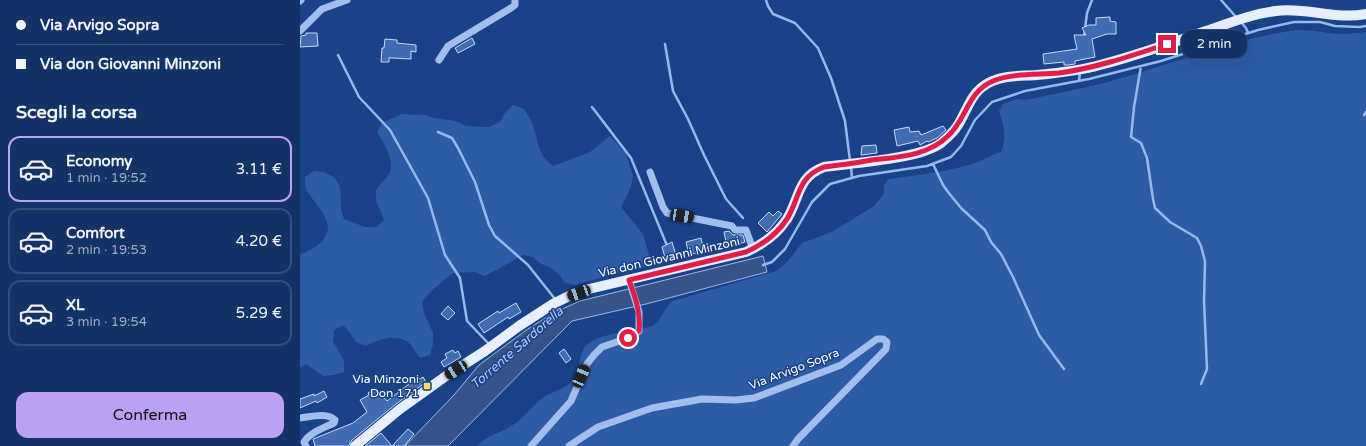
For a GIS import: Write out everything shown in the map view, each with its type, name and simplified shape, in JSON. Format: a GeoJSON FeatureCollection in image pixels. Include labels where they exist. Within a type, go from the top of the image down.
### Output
{"type":"FeatureCollection","features":[{"type":"Feature","properties":{"kind":"main road","name":"Via don Giovanni Minzoni"},"geometry":{"type":"LineString","coordinates":[[355,446],[406,405],[446,376],[553,304],[589,289],[630,282],[746,252],[770,238],[780,228],[791,211],[801,186],[812,172],[824,167],[903,156],[930,149],[940,144],[957,126],[975,94],[992,81],[1006,77],[1059,73],[1087,68],[1129,57],[1253,15],[1276,11],[1299,10],[1354,16],[1366,14]]}},
{"type":"Feature","properties":{"kind":"street"},"geometry":{"type":"LineString","coordinates":[[300,31],[322,9],[347,0]]}},
{"type":"Feature","properties":{"kind":"street"},"geometry":{"type":"LineString","coordinates":[[439,60],[448,46],[511,8],[515,5],[515,0]]}},
{"type":"Feature","properties":{"kind":"street"},"geometry":{"type":"LineString","coordinates":[[650,172],[663,207],[667,213],[732,226],[735,230],[746,230],[753,249]]}},
{"type":"Feature","properties":{"kind":"street"},"geometry":{"type":"LineString","coordinates":[[531,446],[571,401],[586,364],[602,346],[628,338],[639,331],[639,312],[630,282]]}},
{"type":"Feature","properties":{"kind":"street","name":"Via Arvigo Sopra"},"geometry":{"type":"LineString","coordinates":[[569,446],[598,427],[652,408],[702,398],[736,400],[754,398],[797,380],[841,365],[864,350],[877,339],[884,338],[887,342],[886,349],[798,439],[793,446]]}},
{"type":"Feature","properties":{"kind":"street"},"geometry":{"type":"LineString","coordinates":[[300,418],[326,416],[332,417],[335,420],[334,423],[314,433],[306,439],[304,442],[306,446]]}},
{"type":"Feature","properties":{"kind":"shaded area"},"geometry":{"type":"Polygon","coordinates":[[[1297,30],[1338,34],[1366,32],[1366,446],[477,446],[515,423],[544,397],[570,383],[574,379],[585,346],[594,340],[652,326],[657,323],[667,307],[673,301],[776,271],[788,261],[802,243],[832,232],[874,206],[884,194],[884,186],[888,179],[933,173],[956,168],[978,162],[1001,152],[1004,142],[1004,132],[999,111],[1003,104],[1017,99],[1026,100],[1095,85],[1229,45],[1297,30]]]}},
{"type":"Feature","properties":{"kind":"shaded area"},"geometry":{"type":"Polygon","coordinates":[[[513,105],[524,109],[530,118],[542,153],[548,162],[553,166],[590,152],[610,136],[626,154],[633,176],[631,187],[621,207],[643,234],[649,255],[650,266],[621,272],[575,285],[565,283],[559,274],[550,267],[541,264],[533,257],[523,255],[485,276],[475,272],[453,273],[432,290],[422,302],[424,313],[433,333],[433,344],[430,355],[420,358],[408,342],[396,338],[380,340],[366,346],[356,342],[343,325],[334,330],[333,341],[344,361],[344,372],[323,376],[306,364],[300,367],[300,255],[319,244],[326,235],[328,228],[324,215],[306,189],[305,177],[314,171],[324,172],[334,177],[340,187],[341,209],[344,219],[365,227],[376,227],[384,220],[376,200],[376,190],[389,174],[391,167],[388,151],[377,132],[382,123],[402,114],[424,115],[456,121],[466,126],[489,127],[500,122],[505,113],[513,105]]]}},
{"type":"Feature","properties":{"kind":"water"},"geometry":{"type":"Polygon","coordinates":[[[763,256],[767,272],[646,304],[572,321],[448,446],[405,446],[454,395],[479,365],[525,331],[553,313],[580,301],[763,256]]]}},
{"type":"Feature","properties":{"kind":"building"},"geometry":{"type":"Polygon","coordinates":[[[1110,17],[1110,21],[1116,22],[1116,34],[1107,34],[1092,39],[1095,57],[1075,61],[1075,64],[1068,65],[1064,65],[1064,62],[1044,64],[1043,54],[1077,49],[1074,35],[1086,35],[1082,28],[1089,25],[1096,25],[1096,18],[1110,17]]]}},
{"type":"Feature","properties":{"kind":"building"},"geometry":{"type":"Polygon","coordinates":[[[306,33],[317,33],[318,46],[300,47],[301,36],[306,35],[306,33]]]}},
{"type":"Feature","properties":{"kind":"building"},"geometry":{"type":"Polygon","coordinates":[[[472,38],[475,44],[458,53],[455,48],[472,38]]]}},
{"type":"Feature","properties":{"kind":"building"},"geometry":{"type":"Polygon","coordinates":[[[385,39],[397,40],[397,43],[416,45],[416,52],[411,51],[411,59],[389,58],[389,62],[381,62],[382,48],[384,48],[385,39]]]}},
{"type":"Feature","properties":{"kind":"building"},"geometry":{"type":"Polygon","coordinates":[[[943,126],[946,130],[937,138],[928,142],[927,141],[920,145],[918,141],[897,146],[894,130],[909,127],[910,132],[919,131],[921,135],[943,126]]]}},
{"type":"Feature","properties":{"kind":"building"},"geometry":{"type":"Polygon","coordinates":[[[876,145],[877,153],[861,155],[862,146],[876,145]]]}},
{"type":"Feature","properties":{"kind":"building"},"geometry":{"type":"Polygon","coordinates":[[[778,211],[782,214],[767,232],[758,223],[769,212],[773,216],[778,211]]]}},
{"type":"Feature","properties":{"kind":"building"},"geometry":{"type":"Polygon","coordinates":[[[729,231],[733,235],[743,235],[745,242],[727,247],[724,232],[729,231]]]}},
{"type":"Feature","properties":{"kind":"building"},"geometry":{"type":"Polygon","coordinates":[[[701,238],[704,251],[689,255],[686,242],[701,238]]]}},
{"type":"Feature","properties":{"kind":"building"},"geometry":{"type":"Polygon","coordinates":[[[672,242],[677,259],[666,261],[662,247],[672,242]]]}},
{"type":"Feature","properties":{"kind":"building"},"geometry":{"type":"Polygon","coordinates":[[[516,303],[521,312],[509,319],[508,317],[484,333],[478,324],[498,311],[499,313],[516,303]]]}},
{"type":"Feature","properties":{"kind":"building"},"geometry":{"type":"Polygon","coordinates":[[[448,306],[455,313],[448,320],[441,314],[448,306]]]}},
{"type":"Feature","properties":{"kind":"building"},"geometry":{"type":"Polygon","coordinates":[[[564,349],[571,359],[566,363],[559,353],[564,349]]]}},
{"type":"Feature","properties":{"kind":"building"},"geometry":{"type":"Polygon","coordinates":[[[453,350],[455,353],[458,351],[461,357],[444,367],[441,362],[447,358],[445,354],[453,350]]]}},
{"type":"Feature","properties":{"kind":"building"},"geometry":{"type":"Polygon","coordinates":[[[418,377],[420,379],[423,377],[426,382],[396,404],[351,441],[349,446],[315,446],[313,439],[353,423],[367,412],[360,400],[369,395],[368,393],[375,388],[387,401],[418,377]]]}},
{"type":"Feature","properties":{"kind":"building"},"geometry":{"type":"Polygon","coordinates":[[[324,391],[327,397],[317,403],[316,401],[300,408],[300,399],[314,394],[314,396],[324,391]]]}},
{"type":"Feature","properties":{"kind":"building"},"geometry":{"type":"Polygon","coordinates":[[[408,429],[414,434],[404,446],[392,446],[408,429]]]}},
{"type":"Feature","properties":{"kind":"building"},"geometry":{"type":"Polygon","coordinates":[[[381,433],[392,446],[365,446],[381,433]]]}},
{"type":"Feature","properties":{"kind":"waterway"},"geometry":{"type":"LineString","coordinates":[[766,0],[773,14],[795,23],[818,48],[831,78],[845,121],[850,161]]}},
{"type":"Feature","properties":{"kind":"waterway"},"geometry":{"type":"LineString","coordinates":[[1084,37],[1087,13],[1092,0]]}},
{"type":"Feature","properties":{"kind":"waterway"},"geometry":{"type":"LineString","coordinates":[[1221,0],[1236,17]]}},
{"type":"Feature","properties":{"kind":"waterway"},"geometry":{"type":"LineString","coordinates":[[1241,22],[1248,33]]}},
{"type":"Feature","properties":{"kind":"waterway","name":"Torrente Sardorella"},"geometry":{"type":"LineString","coordinates":[[763,265],[772,262],[785,249],[812,202],[830,184],[859,176],[927,166],[951,157],[961,146],[975,120],[992,102],[1025,91],[1089,79],[1161,61],[1258,30],[1294,22],[1320,22],[1335,26],[1366,26]]}},
{"type":"Feature","properties":{"kind":"waterway"},"geometry":{"type":"LineString","coordinates":[[665,44],[673,91],[726,199],[743,218]]}},
{"type":"Feature","properties":{"kind":"waterway"},"geometry":{"type":"LineString","coordinates":[[338,55],[359,97],[390,130],[428,198],[445,255],[460,278],[467,321],[489,344]]}},
{"type":"Feature","properties":{"kind":"waterway"},"geometry":{"type":"LineString","coordinates":[[1141,66],[1134,107],[1131,137],[1141,143],[1147,158],[1155,208],[1170,222],[1197,238],[1205,261],[1204,301],[1207,369],[1201,384]]}},
{"type":"Feature","properties":{"kind":"waterway"},"geometry":{"type":"LineString","coordinates":[[1079,81],[1080,72]]}},
{"type":"Feature","properties":{"kind":"waterway"},"geometry":{"type":"LineString","coordinates":[[592,107],[631,158],[668,248]]}},
{"type":"Feature","properties":{"kind":"waterway"},"geometry":{"type":"LineString","coordinates":[[438,132],[452,138],[458,148],[475,182],[489,225],[495,236],[528,265],[555,299]]}},
{"type":"Feature","properties":{"kind":"waterway"},"geometry":{"type":"LineString","coordinates":[[933,164],[948,192],[961,208],[985,230],[991,242],[1001,254],[1039,335],[1064,369]]}},
{"type":"Feature","properties":{"kind":"waterway"},"geometry":{"type":"LineString","coordinates":[[851,166],[852,178]]}},
{"type":"Feature","properties":{"kind":"place","name":"Via Minzoni Don 171"},"geometry":{"type":"Point","coordinates":[427,386]}},
{"type":"Feature","properties":{"kind":"route"},"geometry":{"type":"LineString","coordinates":[[628,338],[639,331],[640,323],[639,312],[629,280],[746,252],[760,245],[780,228],[791,211],[801,186],[812,172],[824,167],[918,153],[940,144],[957,126],[975,94],[992,81],[1006,77],[1059,73],[1087,68],[1129,57],[1167,44]]}}]}
